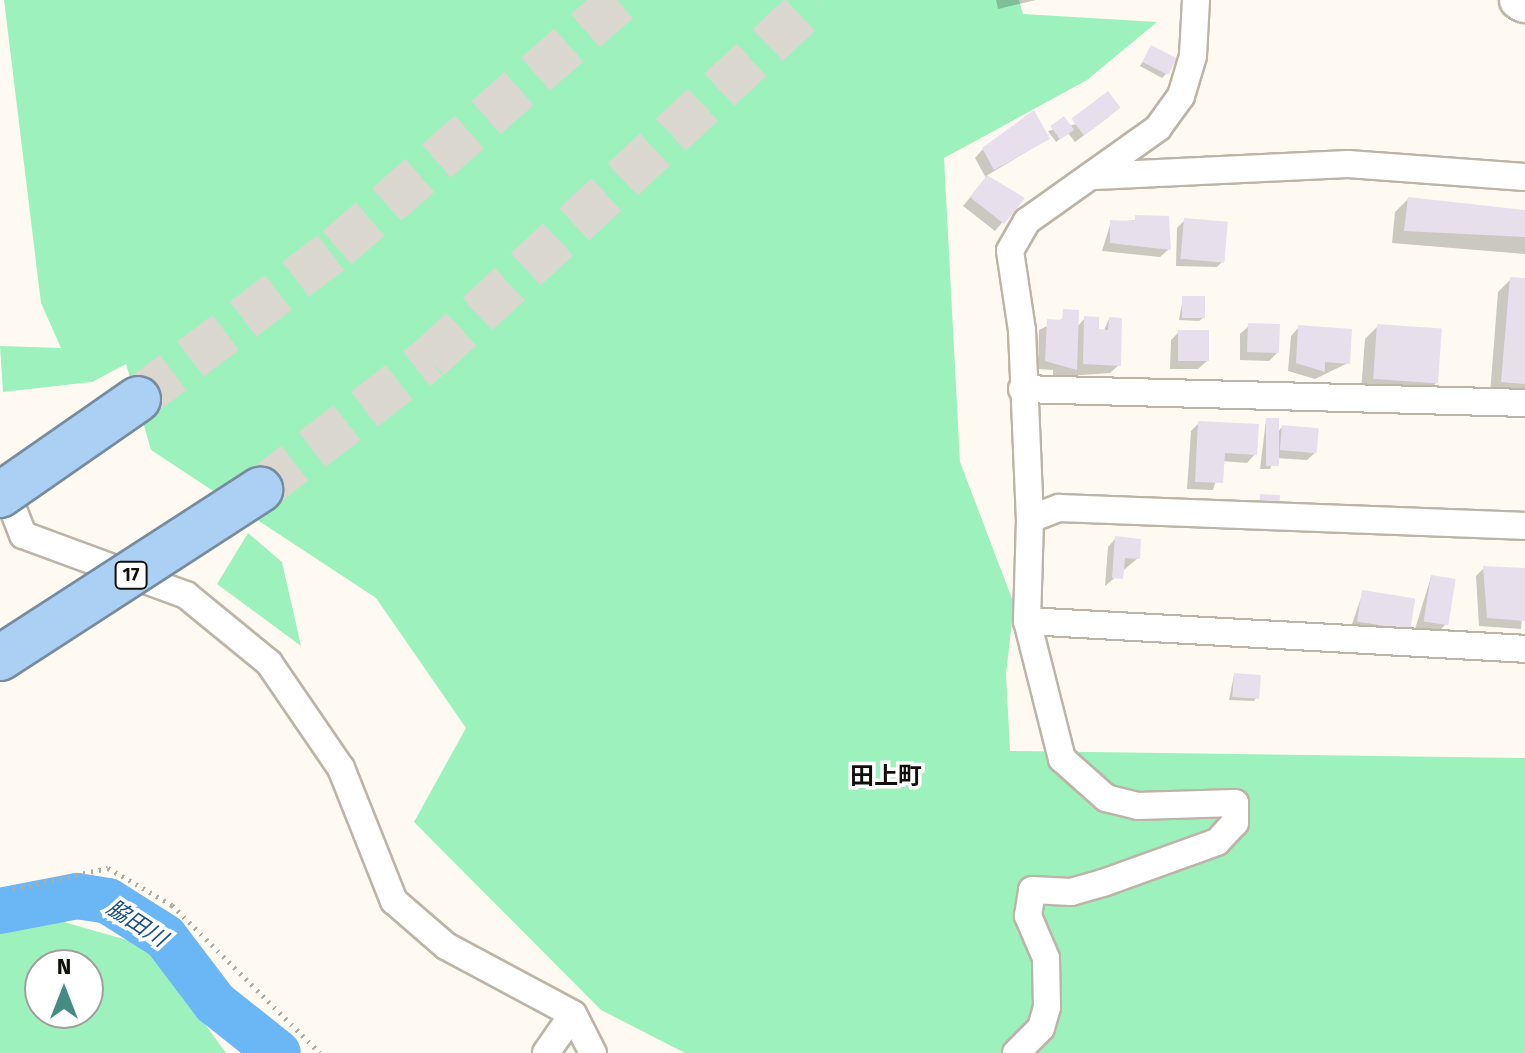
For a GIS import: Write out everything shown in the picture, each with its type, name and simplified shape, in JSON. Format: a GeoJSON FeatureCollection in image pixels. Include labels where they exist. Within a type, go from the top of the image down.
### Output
{"type":"FeatureCollection","features":[{"type":"Feature","properties":{"kind":"highway"},"geometry":{"type":"LineString","coordinates":[[0,495],[138,399]]}},
{"type":"Feature","properties":{"kind":"highway","name":"17"},"geometry":{"type":"LineString","coordinates":[[0,658],[260,490]]}},
{"type":"Feature","properties":{"kind":"street"},"geometry":{"type":"LineString","coordinates":[[1016,1053],[1041,1028],[1047,1007],[1046,958],[1028,916],[1032,890],[1071,892],[1103,883],[1217,842],[1235,823],[1235,803],[1138,806],[1106,798],[1081,781],[1048,724],[1027,621],[1030,519],[1010,251],[1027,221],[1095,176],[1158,128],[1181,96],[1193,56],[1196,0]]}},
{"type":"Feature","properties":{"kind":"street"},"geometry":{"type":"LineString","coordinates":[[1519,0],[1525,3]]}},
{"type":"Feature","properties":{"kind":"street"},"geometry":{"type":"LineString","coordinates":[[1095,176],[1348,164],[1525,177]]}},
{"type":"Feature","properties":{"kind":"street"},"geometry":{"type":"LineString","coordinates":[[1022,389],[1525,403]]}},
{"type":"Feature","properties":{"kind":"street"},"geometry":{"type":"LineString","coordinates":[[0,476],[23,535],[186,595],[231,626],[303,703],[359,805],[394,901],[446,946],[573,1014],[593,1053]]}},
{"type":"Feature","properties":{"kind":"street"},"geometry":{"type":"LineString","coordinates":[[1030,519],[1059,508],[1525,526]]}},
{"type":"Feature","properties":{"kind":"street"},"geometry":{"type":"LineString","coordinates":[[1027,621],[1525,649]]}},
{"type":"Feature","properties":{"kind":"street"},"geometry":{"type":"LineString","coordinates":[[546,1053],[573,1014]]}},
{"type":"Feature","properties":{"kind":"path"},"geometry":{"type":"LineString","coordinates":[[13,889],[108,868],[172,905],[320,1053]]}},
{"type":"Feature","properties":{"kind":"green space"},"geometry":{"type":"Polygon","coordinates":[[[4,0],[1019,0],[1023,14],[1157,22],[1087,80],[944,158],[960,462],[1014,604],[1006,674],[1010,751],[1525,758],[1525,1053],[685,1053],[601,1010],[414,822],[466,728],[376,598],[151,450],[126,364],[92,382],[3,392],[0,346],[61,348],[41,303],[4,0]]]}},
{"type":"Feature","properties":{"kind":"green space"},"geometry":{"type":"Polygon","coordinates":[[[248,533],[282,562],[301,646],[217,584],[248,533]]]}},
{"type":"Feature","properties":{"kind":"green space"},"geometry":{"type":"Polygon","coordinates":[[[50,918],[148,946],[226,1053],[0,1053],[0,930],[50,918]]]}},
{"type":"Feature","properties":{"kind":"building"},"geometry":{"type":"Polygon","coordinates":[[[1151,45],[1177,58],[1168,75],[1142,62],[1151,45]]]}},
{"type":"Feature","properties":{"kind":"building"},"geometry":{"type":"Polygon","coordinates":[[[1108,91],[1121,108],[1084,135],[1071,119],[1108,91]]]}},
{"type":"Feature","properties":{"kind":"building"},"geometry":{"type":"Polygon","coordinates":[[[1034,110],[1050,139],[994,170],[982,148],[1034,110]]]}},
{"type":"Feature","properties":{"kind":"building"},"geometry":{"type":"Polygon","coordinates":[[[1064,116],[1074,130],[1060,140],[1050,126],[1064,116]]]}},
{"type":"Feature","properties":{"kind":"building"},"geometry":{"type":"Polygon","coordinates":[[[987,175],[1025,198],[1004,224],[970,197],[987,175]]]}},
{"type":"Feature","properties":{"kind":"building"},"geometry":{"type":"Polygon","coordinates":[[[1408,197],[1525,210],[1525,237],[1404,231],[1408,197]]]}},
{"type":"Feature","properties":{"kind":"building"},"geometry":{"type":"Polygon","coordinates":[[[1135,215],[1169,216],[1171,250],[1110,243],[1110,220],[1135,221],[1135,215]]]}},
{"type":"Feature","properties":{"kind":"building"},"geometry":{"type":"Polygon","coordinates":[[[1184,218],[1228,222],[1224,263],[1180,259],[1184,218]]]}},
{"type":"Feature","properties":{"kind":"building"},"geometry":{"type":"Polygon","coordinates":[[[1510,277],[1525,278],[1525,384],[1501,382],[1510,277]]]}},
{"type":"Feature","properties":{"kind":"building"},"geometry":{"type":"Polygon","coordinates":[[[1182,296],[1205,296],[1205,318],[1182,318],[1182,296]]]}},
{"type":"Feature","properties":{"kind":"building"},"geometry":{"type":"Polygon","coordinates":[[[1063,309],[1079,310],[1077,370],[1045,361],[1047,319],[1062,320],[1063,309]]]}},
{"type":"Feature","properties":{"kind":"building"},"geometry":{"type":"Polygon","coordinates":[[[1084,316],[1099,317],[1099,329],[1108,330],[1109,317],[1122,318],[1121,366],[1083,364],[1084,316]]]}},
{"type":"Feature","properties":{"kind":"building"},"geometry":{"type":"Polygon","coordinates":[[[1248,323],[1280,324],[1279,353],[1247,352],[1248,323]]]}},
{"type":"Feature","properties":{"kind":"building"},"geometry":{"type":"Polygon","coordinates":[[[1377,324],[1442,329],[1438,383],[1373,379],[1377,324]]]}},
{"type":"Feature","properties":{"kind":"building"},"geometry":{"type":"Polygon","coordinates":[[[1298,325],[1352,329],[1350,364],[1325,362],[1325,372],[1296,363],[1298,325]]]}},
{"type":"Feature","properties":{"kind":"building"},"geometry":{"type":"Polygon","coordinates":[[[1178,330],[1209,330],[1209,361],[1178,361],[1178,330]]]}},
{"type":"Feature","properties":{"kind":"building"},"geometry":{"type":"Polygon","coordinates":[[[1266,418],[1279,418],[1279,466],[1266,466],[1266,418]]]}},
{"type":"Feature","properties":{"kind":"building"},"geometry":{"type":"Polygon","coordinates":[[[1198,421],[1259,424],[1257,455],[1225,453],[1223,483],[1195,482],[1198,421]]]}},
{"type":"Feature","properties":{"kind":"building"},"geometry":{"type":"Polygon","coordinates":[[[1282,425],[1319,428],[1317,453],[1280,450],[1282,425]]]}},
{"type":"Feature","properties":{"kind":"building"},"geometry":{"type":"Polygon","coordinates":[[[1260,494],[1280,495],[1279,508],[1259,507],[1260,494]]]}},
{"type":"Feature","properties":{"kind":"building"},"geometry":{"type":"Polygon","coordinates":[[[1115,536],[1141,539],[1140,559],[1125,558],[1123,579],[1112,578],[1115,536]]]}},
{"type":"Feature","properties":{"kind":"building"},"geometry":{"type":"Polygon","coordinates":[[[1483,566],[1525,568],[1525,621],[1487,618],[1483,566]]]}},
{"type":"Feature","properties":{"kind":"building"},"geometry":{"type":"Polygon","coordinates":[[[1431,575],[1456,579],[1448,625],[1424,621],[1431,575]]]}},
{"type":"Feature","properties":{"kind":"building"},"geometry":{"type":"Polygon","coordinates":[[[1362,590],[1415,598],[1410,630],[1357,622],[1362,590]]]}},
{"type":"Feature","properties":{"kind":"building"},"geometry":{"type":"Polygon","coordinates":[[[1234,673],[1261,675],[1259,699],[1232,697],[1234,673]]]}},
{"type":"Feature","properties":{"kind":"waterway","name":"脇田川"},"geometry":{"type":"LineString","coordinates":[[0,911],[77,896],[108,901],[165,937],[215,1003],[278,1053]]}},
{"type":"Feature","properties":{"kind":"tunnel"},"geometry":{"type":"LineString","coordinates":[[138,399],[337,248],[620,0]]}},
{"type":"Feature","properties":{"kind":"tunnel"},"geometry":{"type":"LineString","coordinates":[[260,490],[429,359],[816,0]]}},
{"type":"Feature","properties":{"kind":"district","name":"田上町"},"geometry":{"type":"Point","coordinates":[886,777]}}]}
